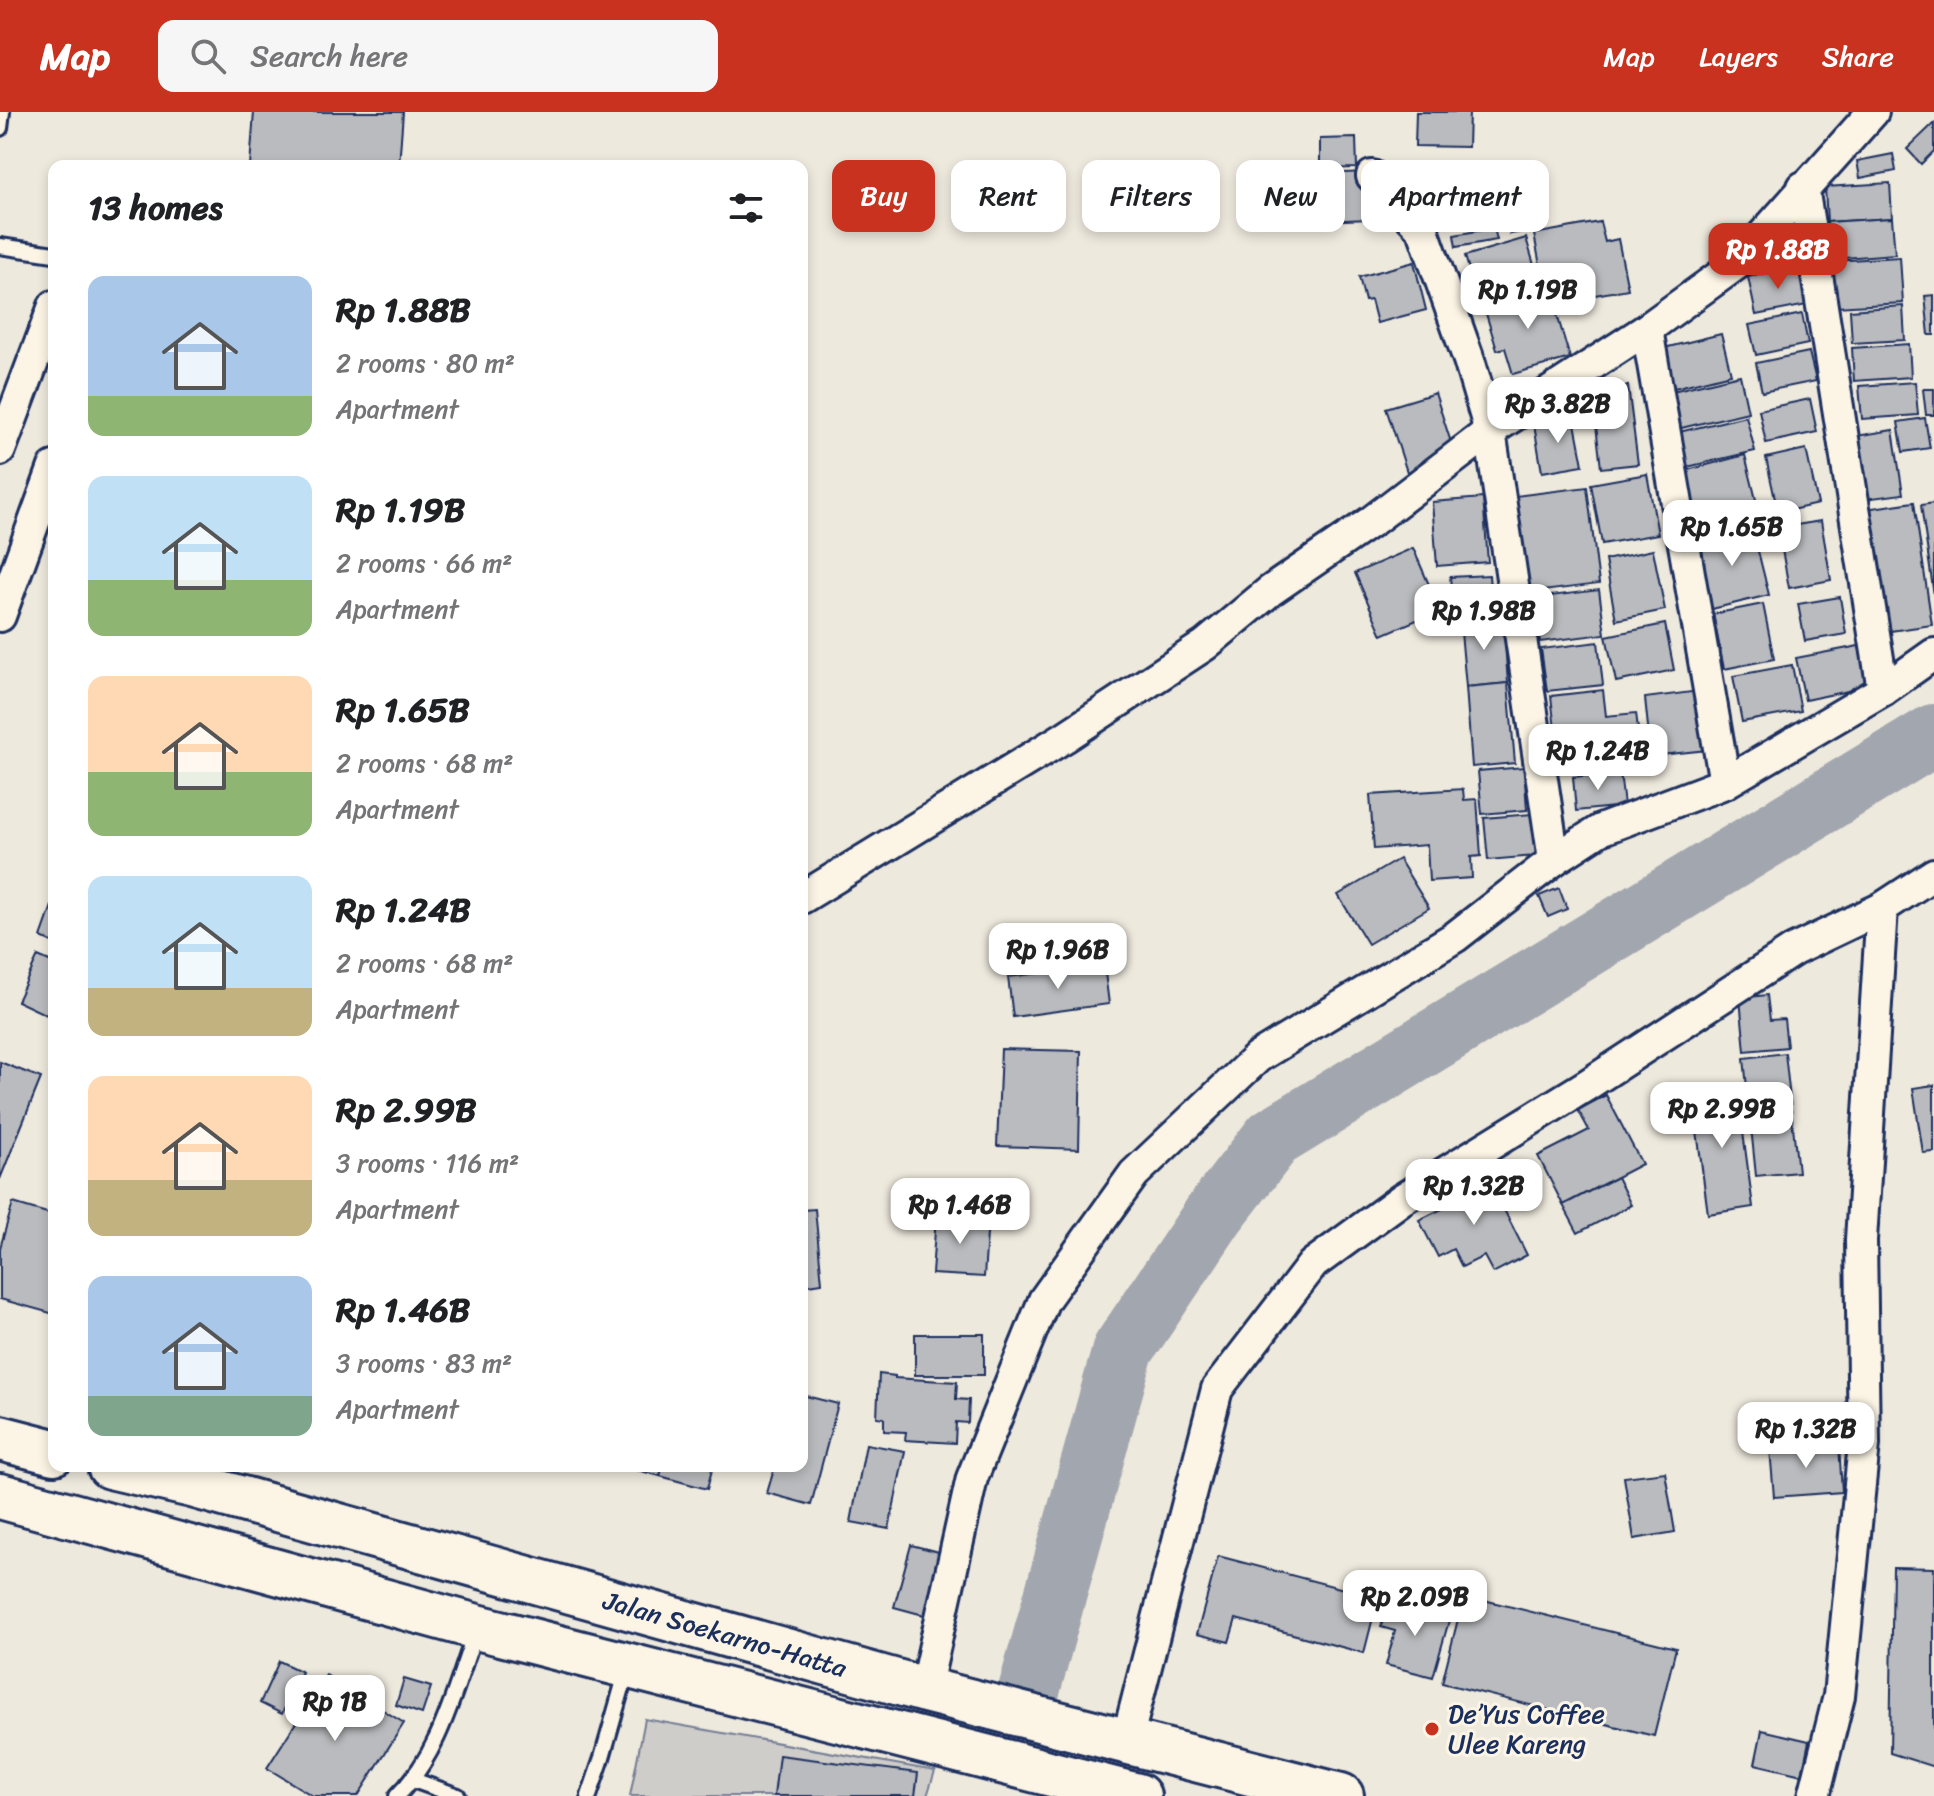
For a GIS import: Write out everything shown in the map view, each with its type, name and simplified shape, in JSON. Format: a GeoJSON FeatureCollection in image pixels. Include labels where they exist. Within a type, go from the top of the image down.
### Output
{"type":"FeatureCollection","features":[{"type":"Feature","properties":{"kind":"highway"},"geometry":{"type":"LineString","coordinates":[[0,1438],[48,1450]]}},
{"type":"Feature","properties":{"kind":"highway","name":"Jalan Soekarno-Hatta"},"geometry":{"type":"LineString","coordinates":[[142,1472],[925,1690],[1341,1796]]}},
{"type":"Feature","properties":{"kind":"highway"},"geometry":{"type":"LineString","coordinates":[[180,1544],[192,1485]]}},
{"type":"Feature","properties":{"kind":"highway","name":"Jalan Soekarno-Hatta"},"geometry":{"type":"LineString","coordinates":[[0,1496],[477,1627],[1138,1796]]}},
{"type":"Feature","properties":{"kind":"street"},"geometry":{"type":"LineString","coordinates":[[808,894],[1065,737],[1205,645],[1270,591],[1372,521],[1490,431],[1647,329],[1738,263],[1873,112]]}},
{"type":"Feature","properties":{"kind":"street"},"geometry":{"type":"LineString","coordinates":[[1803,187],[1883,690]]}},
{"type":"Feature","properties":{"kind":"street"},"geometry":{"type":"LineString","coordinates":[[1424,232],[1469,360],[1490,431],[1554,860]]}},
{"type":"Feature","properties":{"kind":"street"},"geometry":{"type":"LineString","coordinates":[[0,450],[48,322]]}},
{"type":"Feature","properties":{"kind":"street"},"geometry":{"type":"LineString","coordinates":[[1647,329],[1725,783]]}},
{"type":"Feature","properties":{"kind":"street"},"geometry":{"type":"LineString","coordinates":[[0,616],[48,484]]}},
{"type":"Feature","properties":{"kind":"street"},"geometry":{"type":"LineString","coordinates":[[925,1690],[972,1478],[1044,1300],[1134,1174],[1258,1057],[1455,937],[1554,860],[1600,830],[1725,783],[1883,690],[1934,654]]}},
{"type":"Feature","properties":{"kind":"street"},"geometry":{"type":"LineString","coordinates":[[1127,1740],[1217,1389],[1313,1264],[1402,1199],[1587,1085],[1794,950],[1882,908],[1934,874]]}},
{"type":"Feature","properties":{"kind":"street"},"geometry":{"type":"LineString","coordinates":[[1814,1796],[1839,1696],[1864,1444],[1861,1240],[1882,908]]}},
{"type":"Feature","properties":{"kind":"lane"},"geometry":{"type":"LineString","coordinates":[[0,128],[2,112]]}},
{"type":"Feature","properties":{"kind":"lane"},"geometry":{"type":"LineString","coordinates":[[0,246],[48,253]]}},
{"type":"Feature","properties":{"kind":"lane"},"geometry":{"type":"LineString","coordinates":[[397,1796],[413,1780],[438,1736],[477,1627]]}},
{"type":"Feature","properties":{"kind":"lane"},"geometry":{"type":"LineString","coordinates":[[589,1796],[628,1666]]}},
{"type":"Feature","properties":{"kind":"lane"},"geometry":{"type":"LineString","coordinates":[[413,1780],[458,1796]]}},
{"type":"Feature","properties":{"kind":"shaded area"},"geometry":{"type":"Polygon","coordinates":[[[645,1719],[935,1771],[927,1796],[630,1796],[645,1719]]]}},
{"type":"Feature","properties":{"kind":"building"},"geometry":{"type":"Polygon","coordinates":[[[254,112],[403,112],[399,160],[250,160],[254,112]]]}},
{"type":"Feature","properties":{"kind":"building"},"geometry":{"type":"Polygon","coordinates":[[[1416,112],[1469,112],[1468,147],[1415,146],[1416,112]]]}},
{"type":"Feature","properties":{"kind":"building"},"geometry":{"type":"Polygon","coordinates":[[[1934,123],[1934,151],[1921,164],[1907,149],[1934,123]]]}},
{"type":"Feature","properties":{"kind":"building"},"geometry":{"type":"Polygon","coordinates":[[[1356,138],[1357,168],[1345,168],[1345,160],[1320,160],[1320,139],[1356,138]]]}},
{"type":"Feature","properties":{"kind":"building"},"geometry":{"type":"Polygon","coordinates":[[[1893,154],[1896,171],[1860,178],[1857,161],[1893,154]]]}},
{"type":"Feature","properties":{"kind":"building"},"geometry":{"type":"Polygon","coordinates":[[[1361,172],[1361,219],[1345,220],[1345,173],[1361,172]]]}},
{"type":"Feature","properties":{"kind":"building"},"geometry":{"type":"Polygon","coordinates":[[[1890,183],[1892,218],[1827,222],[1825,187],[1890,183]]]}},
{"type":"Feature","properties":{"kind":"building"},"geometry":{"type":"Polygon","coordinates":[[[1892,218],[1895,254],[1830,259],[1827,222],[1892,218]]]}},
{"type":"Feature","properties":{"kind":"building"},"geometry":{"type":"Polygon","coordinates":[[[1600,222],[1605,242],[1618,239],[1628,289],[1562,301],[1556,269],[1541,271],[1534,234],[1600,222]]]}},
{"type":"Feature","properties":{"kind":"building"},"geometry":{"type":"Polygon","coordinates":[[[1495,232],[1497,240],[1456,247],[1454,235],[1495,232]]]}},
{"type":"Feature","properties":{"kind":"building"},"geometry":{"type":"Polygon","coordinates":[[[1526,238],[1537,275],[1476,293],[1465,256],[1526,238]]]}},
{"type":"Feature","properties":{"kind":"building"},"geometry":{"type":"Polygon","coordinates":[[[1900,257],[1903,303],[1835,307],[1832,261],[1900,257]]]}},
{"type":"Feature","properties":{"kind":"building"},"geometry":{"type":"Polygon","coordinates":[[[1414,262],[1426,310],[1377,323],[1371,300],[1365,301],[1359,277],[1414,262]]]}},
{"type":"Feature","properties":{"kind":"building"},"geometry":{"type":"Polygon","coordinates":[[[1799,266],[1807,305],[1756,315],[1748,277],[1799,266]]]}},
{"type":"Feature","properties":{"kind":"building"},"geometry":{"type":"Polygon","coordinates":[[[1549,288],[1570,358],[1513,374],[1505,348],[1497,350],[1484,307],[1549,288]]]}},
{"type":"Feature","properties":{"kind":"building"},"geometry":{"type":"Polygon","coordinates":[[[1934,295],[1934,335],[1929,335],[1925,296],[1934,295]]]}},
{"type":"Feature","properties":{"kind":"building"},"geometry":{"type":"Polygon","coordinates":[[[1903,306],[1905,340],[1852,343],[1850,310],[1903,306]]]}},
{"type":"Feature","properties":{"kind":"building"},"geometry":{"type":"Polygon","coordinates":[[[1802,314],[1808,344],[1756,355],[1749,325],[1802,314]]]}},
{"type":"Feature","properties":{"kind":"building"},"geometry":{"type":"Polygon","coordinates":[[[1721,334],[1731,374],[1674,388],[1664,348],[1721,334]]]}},
{"type":"Feature","properties":{"kind":"building"},"geometry":{"type":"Polygon","coordinates":[[[1909,344],[1911,377],[1854,381],[1852,348],[1909,344]]]}},
{"type":"Feature","properties":{"kind":"building"},"geometry":{"type":"Polygon","coordinates":[[[1809,352],[1816,381],[1762,392],[1756,363],[1809,352]]]}},
{"type":"Feature","properties":{"kind":"building"},"geometry":{"type":"Polygon","coordinates":[[[1740,375],[1748,412],[1673,430],[1664,393],[1740,375]]]}},
{"type":"Feature","properties":{"kind":"building"},"geometry":{"type":"Polygon","coordinates":[[[1915,382],[1918,415],[1862,419],[1859,386],[1915,382]]]}},
{"type":"Feature","properties":{"kind":"building"},"geometry":{"type":"Polygon","coordinates":[[[1628,386],[1638,464],[1601,468],[1592,391],[1628,386]]]}},
{"type":"Feature","properties":{"kind":"building"},"geometry":{"type":"Polygon","coordinates":[[[1923,389],[1934,389],[1934,415],[1926,415],[1923,389]]]}},
{"type":"Feature","properties":{"kind":"building"},"geometry":{"type":"Polygon","coordinates":[[[1435,393],[1455,455],[1407,472],[1386,408],[1435,393]]]}},
{"type":"Feature","properties":{"kind":"building"},"geometry":{"type":"Polygon","coordinates":[[[1810,399],[1817,432],[1766,443],[1759,410],[1810,399]]]}},
{"type":"Feature","properties":{"kind":"building"},"geometry":{"type":"Polygon","coordinates":[[[1746,416],[1755,451],[1683,468],[1675,433],[1746,416]]]}},
{"type":"Feature","properties":{"kind":"building"},"geometry":{"type":"Polygon","coordinates":[[[1574,418],[1583,465],[1542,472],[1534,425],[1574,418]]]}},
{"type":"Feature","properties":{"kind":"building"},"geometry":{"type":"Polygon","coordinates":[[[1925,418],[1930,448],[1903,452],[1898,422],[1925,418]]]}},
{"type":"Feature","properties":{"kind":"building"},"geometry":{"type":"Polygon","coordinates":[[[1893,430],[1903,494],[1865,499],[1856,436],[1893,430]]]}},
{"type":"Feature","properties":{"kind":"building"},"geometry":{"type":"Polygon","coordinates":[[[1806,449],[1818,504],[1778,513],[1766,458],[1806,449]]]}},
{"type":"Feature","properties":{"kind":"building"},"geometry":{"type":"Polygon","coordinates":[[[1745,455],[1761,520],[1696,536],[1680,472],[1745,455]]]}},
{"type":"Feature","properties":{"kind":"building"},"geometry":{"type":"Polygon","coordinates":[[[1647,474],[1658,534],[1602,544],[1591,484],[1647,474]]]}},
{"type":"Feature","properties":{"kind":"building"},"geometry":{"type":"Polygon","coordinates":[[[1587,487],[1599,584],[1527,593],[1515,496],[1587,487]]]}},
{"type":"Feature","properties":{"kind":"building"},"geometry":{"type":"Polygon","coordinates":[[[1483,498],[1488,562],[1437,566],[1432,502],[1483,498]]]}},
{"type":"Feature","properties":{"kind":"building"},"geometry":{"type":"Polygon","coordinates":[[[1914,502],[1932,625],[1883,632],[1865,509],[1914,502]]]}},
{"type":"Feature","properties":{"kind":"building"},"geometry":{"type":"Polygon","coordinates":[[[1934,503],[1934,596],[1921,505],[1934,503]]]}},
{"type":"Feature","properties":{"kind":"building"},"geometry":{"type":"Polygon","coordinates":[[[1821,521],[1831,580],[1789,588],[1778,528],[1821,521]]]}},
{"type":"Feature","properties":{"kind":"building"},"geometry":{"type":"Polygon","coordinates":[[[1752,527],[1769,595],[1712,609],[1695,541],[1752,527]]]}},
{"type":"Feature","properties":{"kind":"building"},"geometry":{"type":"Polygon","coordinates":[[[1413,548],[1440,610],[1382,635],[1355,573],[1413,548]]]}},
{"type":"Feature","properties":{"kind":"building"},"geometry":{"type":"Polygon","coordinates":[[[1653,550],[1665,610],[1616,620],[1605,560],[1653,550]]]}},
{"type":"Feature","properties":{"kind":"building"},"geometry":{"type":"Polygon","coordinates":[[[1489,575],[1491,604],[1453,607],[1450,577],[1489,575]]]}},
{"type":"Feature","properties":{"kind":"building"},"geometry":{"type":"Polygon","coordinates":[[[1599,590],[1605,634],[1540,642],[1534,598],[1599,590]]]}},
{"type":"Feature","properties":{"kind":"building"},"geometry":{"type":"Polygon","coordinates":[[[1840,597],[1846,634],[1805,641],[1798,604],[1840,597]]]}},
{"type":"Feature","properties":{"kind":"building"},"geometry":{"type":"Polygon","coordinates":[[[1763,604],[1774,659],[1724,669],[1713,614],[1763,604]]]}},
{"type":"Feature","properties":{"kind":"building"},"geometry":{"type":"Polygon","coordinates":[[[1503,617],[1508,683],[1466,687],[1460,621],[1503,617]]]}},
{"type":"Feature","properties":{"kind":"building"},"geometry":{"type":"Polygon","coordinates":[[[1665,624],[1674,670],[1616,682],[1606,636],[1665,624]]]}},
{"type":"Feature","properties":{"kind":"building"},"geometry":{"type":"Polygon","coordinates":[[[1598,642],[1603,685],[1547,691],[1541,649],[1598,642]]]}},
{"type":"Feature","properties":{"kind":"building"},"geometry":{"type":"Polygon","coordinates":[[[1859,646],[1867,687],[1805,700],[1796,658],[1859,646]]]}},
{"type":"Feature","properties":{"kind":"building"},"geometry":{"type":"Polygon","coordinates":[[[1792,665],[1801,711],[1742,722],[1733,676],[1792,665]]]}},
{"type":"Feature","properties":{"kind":"building"},"geometry":{"type":"Polygon","coordinates":[[[1508,683],[1515,763],[1472,767],[1466,687],[1508,683]]]}},
{"type":"Feature","properties":{"kind":"building"},"geometry":{"type":"Polygon","coordinates":[[[1603,690],[1606,716],[1636,713],[1642,761],[1560,771],[1551,696],[1603,690]]]}},
{"type":"Feature","properties":{"kind":"building"},"geometry":{"type":"Polygon","coordinates":[[[1699,691],[1707,750],[1651,756],[1645,698],[1699,691]]]}},
{"type":"Feature","properties":{"kind":"building"},"geometry":{"type":"Polygon","coordinates":[[[1524,767],[1527,810],[1482,814],[1478,771],[1524,767]]]}},
{"type":"Feature","properties":{"kind":"building"},"geometry":{"type":"Polygon","coordinates":[[[1620,772],[1624,806],[1576,811],[1573,777],[1620,772]]]}},
{"type":"Feature","properties":{"kind":"building"},"geometry":{"type":"Polygon","coordinates":[[[1463,789],[1464,800],[1477,799],[1481,856],[1471,857],[1472,878],[1429,881],[1427,845],[1374,849],[1370,795],[1463,789]]]}},
{"type":"Feature","properties":{"kind":"building"},"geometry":{"type":"Polygon","coordinates":[[[1532,814],[1536,856],[1488,860],[1484,818],[1532,814]]]}},
{"type":"Feature","properties":{"kind":"building"},"geometry":{"type":"Polygon","coordinates":[[[1399,859],[1429,908],[1368,944],[1338,895],[1399,859]]]}},
{"type":"Feature","properties":{"kind":"building"},"geometry":{"type":"Polygon","coordinates":[[[1559,888],[1567,909],[1548,917],[1539,896],[1559,888]]]}},
{"type":"Feature","properties":{"kind":"building"},"geometry":{"type":"Polygon","coordinates":[[[48,917],[48,940],[41,937],[48,917]]]}},
{"type":"Feature","properties":{"kind":"building"},"geometry":{"type":"Polygon","coordinates":[[[38,956],[48,960],[48,1016],[17,1001],[38,956]]]}},
{"type":"Feature","properties":{"kind":"building"},"geometry":{"type":"Polygon","coordinates":[[[1104,965],[1109,1004],[1013,1017],[1008,977],[1104,965]]]}},
{"type":"Feature","properties":{"kind":"building"},"geometry":{"type":"Polygon","coordinates":[[[1767,995],[1770,1020],[1784,1019],[1787,1047],[1745,1051],[1740,998],[1767,995]]]}},
{"type":"Feature","properties":{"kind":"building"},"geometry":{"type":"Polygon","coordinates":[[[1001,1049],[1081,1051],[1079,1149],[997,1146],[1001,1049]]]}},
{"type":"Feature","properties":{"kind":"building"},"geometry":{"type":"Polygon","coordinates":[[[1785,1053],[1798,1172],[1756,1176],[1744,1058],[1785,1053]]]}},
{"type":"Feature","properties":{"kind":"building"},"geometry":{"type":"Polygon","coordinates":[[[0,1062],[41,1078],[0,1179],[0,1062]]]}},
{"type":"Feature","properties":{"kind":"building"},"geometry":{"type":"Polygon","coordinates":[[[1934,1085],[1934,1152],[1923,1153],[1913,1088],[1934,1085]]]}},
{"type":"Feature","properties":{"kind":"building"},"geometry":{"type":"Polygon","coordinates":[[[1737,1087],[1753,1207],[1708,1214],[1692,1093],[1737,1087]]]}},
{"type":"Feature","properties":{"kind":"building"},"geometry":{"type":"Polygon","coordinates":[[[1606,1095],[1642,1164],[1563,1205],[1538,1156],[1589,1130],[1578,1110],[1606,1095]]]}},
{"type":"Feature","properties":{"kind":"building"},"geometry":{"type":"Polygon","coordinates":[[[1476,1173],[1484,1188],[1491,1184],[1527,1255],[1493,1273],[1484,1256],[1462,1267],[1453,1249],[1438,1257],[1419,1220],[1450,1205],[1443,1190],[1476,1173]]]}},
{"type":"Feature","properties":{"kind":"building"},"geometry":{"type":"Polygon","coordinates":[[[1617,1177],[1631,1205],[1578,1233],[1563,1205],[1617,1177]]]}},
{"type":"Feature","properties":{"kind":"building"},"geometry":{"type":"Polygon","coordinates":[[[13,1203],[48,1213],[48,1312],[0,1299],[0,1248],[13,1203]]]}},
{"type":"Feature","properties":{"kind":"building"},"geometry":{"type":"Polygon","coordinates":[[[815,1209],[822,1283],[808,1285],[808,1210],[815,1209]]]}},
{"type":"Feature","properties":{"kind":"building"},"geometry":{"type":"Polygon","coordinates":[[[936,1215],[988,1219],[984,1277],[932,1274],[936,1215]]]}},
{"type":"Feature","properties":{"kind":"building"},"geometry":{"type":"Polygon","coordinates":[[[915,1334],[984,1334],[984,1375],[915,1375],[915,1334]]]}},
{"type":"Feature","properties":{"kind":"building"},"geometry":{"type":"Polygon","coordinates":[[[879,1374],[957,1382],[956,1399],[969,1400],[968,1423],[956,1422],[955,1443],[905,1440],[906,1432],[884,1431],[884,1418],[877,1417],[879,1374]]]}},
{"type":"Feature","properties":{"kind":"building"},"geometry":{"type":"Polygon","coordinates":[[[808,1396],[838,1404],[811,1505],[767,1493],[773,1472],[808,1472],[808,1396]]]}},
{"type":"Feature","properties":{"kind":"building"},"geometry":{"type":"Polygon","coordinates":[[[866,1444],[905,1451],[889,1529],[851,1522],[866,1444]]]}},
{"type":"Feature","properties":{"kind":"building"},"geometry":{"type":"Polygon","coordinates":[[[1839,1444],[1842,1492],[1774,1497],[1770,1449],[1839,1444]]]}},
{"type":"Feature","properties":{"kind":"building"},"geometry":{"type":"Polygon","coordinates":[[[661,1472],[711,1472],[707,1489],[660,1476],[661,1472]]]}},
{"type":"Feature","properties":{"kind":"building"},"geometry":{"type":"Polygon","coordinates":[[[1665,1472],[1675,1532],[1634,1539],[1624,1477],[1665,1472]]]}},
{"type":"Feature","properties":{"kind":"building"},"geometry":{"type":"Polygon","coordinates":[[[911,1545],[947,1554],[931,1617],[894,1607],[911,1545]]]}},
{"type":"Feature","properties":{"kind":"building"},"geometry":{"type":"Polygon","coordinates":[[[1218,1556],[1378,1598],[1364,1653],[1236,1619],[1229,1642],[1197,1634],[1218,1556]]]}},
{"type":"Feature","properties":{"kind":"building"},"geometry":{"type":"Polygon","coordinates":[[[1893,1567],[1934,1568],[1934,1767],[1890,1753],[1893,1567]]]}},
{"type":"Feature","properties":{"kind":"building"},"geometry":{"type":"Polygon","coordinates":[[[1464,1595],[1676,1648],[1654,1736],[1442,1683],[1464,1595]]]}},
{"type":"Feature","properties":{"kind":"building"},"geometry":{"type":"Polygon","coordinates":[[[1388,1601],[1450,1617],[1433,1677],[1386,1665],[1395,1631],[1381,1627],[1388,1601]]]}},
{"type":"Feature","properties":{"kind":"building"},"geometry":{"type":"Polygon","coordinates":[[[279,1661],[302,1672],[282,1714],[260,1703],[279,1661]]]}},
{"type":"Feature","properties":{"kind":"building"},"geometry":{"type":"Polygon","coordinates":[[[326,1675],[404,1723],[358,1796],[313,1796],[267,1768],[326,1675]]]}},
{"type":"Feature","properties":{"kind":"building"},"geometry":{"type":"Polygon","coordinates":[[[404,1679],[431,1687],[422,1714],[396,1705],[404,1679]]]}},
{"type":"Feature","properties":{"kind":"building"},"geometry":{"type":"Polygon","coordinates":[[[1762,1730],[1809,1741],[1802,1775],[1755,1764],[1762,1730]]]}},
{"type":"Feature","properties":{"kind":"building"},"geometry":{"type":"Polygon","coordinates":[[[779,1755],[918,1773],[915,1796],[774,1796],[779,1755]]]}},
{"type":"Feature","properties":{"kind":"waterway"},"geometry":{"type":"LineString","coordinates":[[1025,1705],[1123,1350],[1215,1213],[1273,1138],[1934,735]]}},
{"type":"Feature","properties":{"kind":"place","name":"De’Yus Coffee Ulee Kareng"},"geometry":{"type":"Point","coordinates":[1432,1729]}}]}
